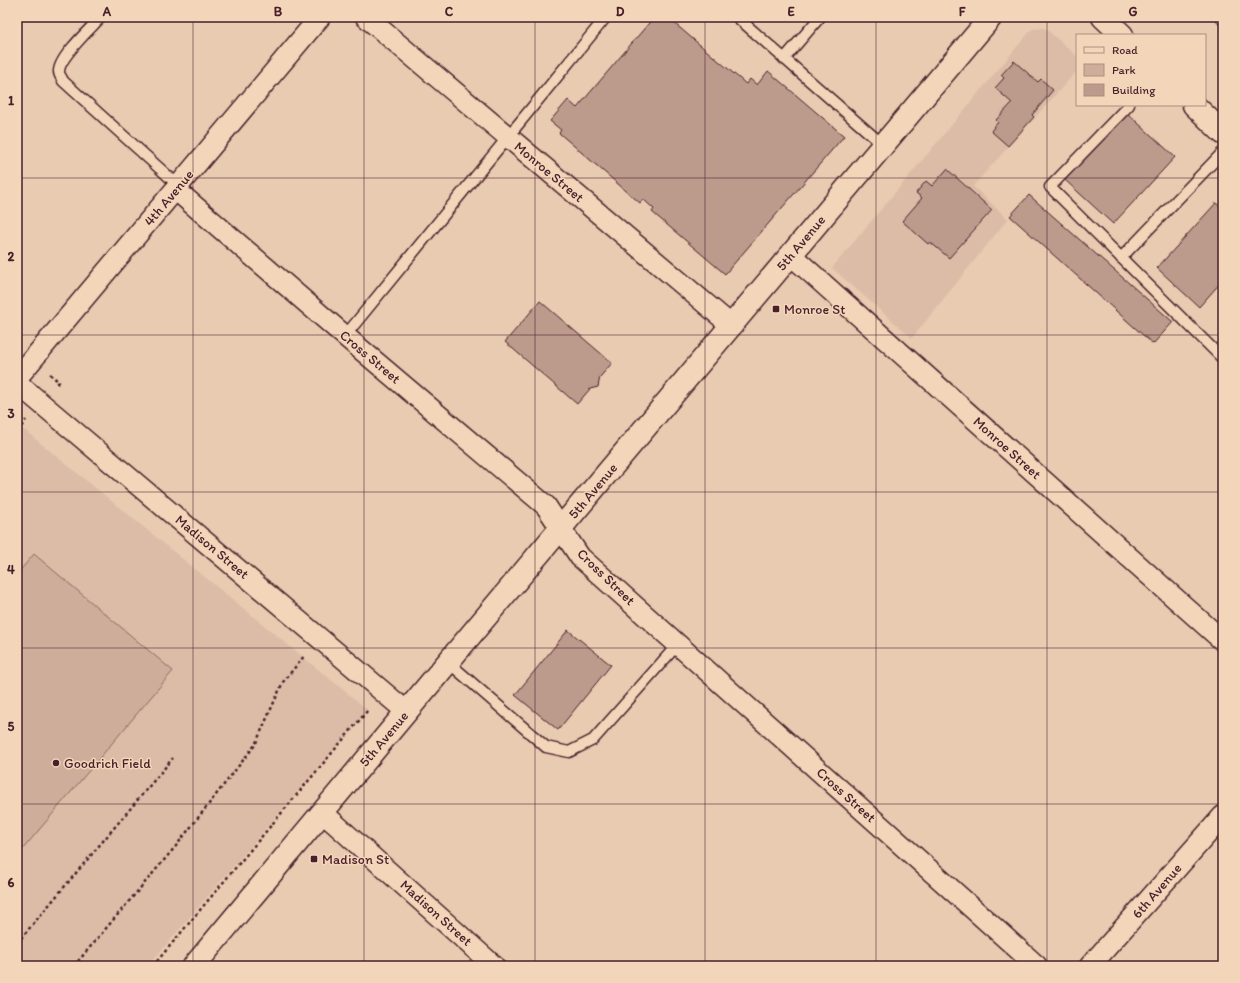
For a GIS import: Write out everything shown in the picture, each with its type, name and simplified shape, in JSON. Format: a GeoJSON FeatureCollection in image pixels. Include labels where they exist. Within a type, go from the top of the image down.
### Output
{"type":"FeatureCollection","features":[{"type":"Feature","properties":{"kind":"main road","name":"5th Avenue"},"geometry":{"type":"LineString","coordinates":[[194,966],[991,17]]}},
{"type":"Feature","properties":{"kind":"main road"},"geometry":{"type":"LineString","coordinates":[[1103,17],[1121,34]]}},
{"type":"Feature","properties":{"kind":"main road"},"geometry":{"type":"LineString","coordinates":[[1195,106],[1223,133]]}},
{"type":"Feature","properties":{"kind":"street","name":"4th Avenue"},"geometry":{"type":"LineString","coordinates":[[17,378],[320,17]]}},
{"type":"Feature","properties":{"kind":"street","name":"Monroe Street"},"geometry":{"type":"LineString","coordinates":[[366,17],[732,326]]}},
{"type":"Feature","properties":{"kind":"street","name":"Cross Street"},"geometry":{"type":"LineString","coordinates":[[177,188],[345,336],[546,506],[580,557],[1036,966]]}},
{"type":"Feature","properties":{"kind":"street","name":"Monroe Street"},"geometry":{"type":"LineString","coordinates":[[791,255],[1223,641]]}},
{"type":"Feature","properties":{"kind":"street","name":"Madison Street"},"geometry":{"type":"LineString","coordinates":[[17,384],[407,712]]}},
{"type":"Feature","properties":{"kind":"street","name":"Madison Street"},"geometry":{"type":"LineString","coordinates":[[323,813],[494,966]]}},
{"type":"Feature","properties":{"kind":"street","name":"6th Avenue"},"geometry":{"type":"LineString","coordinates":[[1090,966],[1223,816]]}},
{"type":"Feature","properties":{"kind":"lane"},"geometry":{"type":"LineString","coordinates":[[101,17],[67,53],[61,63],[59,72],[63,81],[177,188]]}},
{"type":"Feature","properties":{"kind":"lane"},"geometry":{"type":"LineString","coordinates":[[345,336],[606,17]]}},
{"type":"Feature","properties":{"kind":"lane"},"geometry":{"type":"LineString","coordinates":[[737,17],[883,144]]}},
{"type":"Feature","properties":{"kind":"lane"},"geometry":{"type":"LineString","coordinates":[[784,58],[820,17]]}},
{"type":"Feature","properties":{"kind":"lane"},"geometry":{"type":"LineString","coordinates":[[1128,106],[1050,187],[1223,359]]}},
{"type":"Feature","properties":{"kind":"lane"},"geometry":{"type":"LineString","coordinates":[[1121,258],[1223,152]]}},
{"type":"Feature","properties":{"kind":"lane"},"geometry":{"type":"LineString","coordinates":[[448,662],[546,747],[569,752],[593,740],[678,644]]}},
{"type":"Feature","properties":{"kind":"path"},"geometry":{"type":"LineString","coordinates":[[74,966],[176,846],[255,745],[283,682],[308,652]]}},
{"type":"Feature","properties":{"kind":"path"},"geometry":{"type":"LineString","coordinates":[[153,966],[368,710]]}},
{"type":"Feature","properties":{"kind":"path"},"geometry":{"type":"LineString","coordinates":[[17,942],[173,758]]}},
{"type":"Feature","properties":{"kind":"shaded area"},"geometry":{"type":"Polygon","coordinates":[[[1045,28],[1076,55],[1076,72],[973,186],[1008,219],[912,338],[832,268],[1032,29],[1045,28]]]}},
{"type":"Feature","properties":{"kind":"shaded area"},"geometry":{"type":"Polygon","coordinates":[[[17,424],[368,710],[148,966],[17,966],[17,424]]]}},
{"type":"Feature","properties":{"kind":"green space","name":"Goodrich Field"},"geometry":{"type":"Polygon","coordinates":[[[34,554],[173,671],[17,856],[17,574],[34,554]]]}},
{"type":"Feature","properties":{"kind":"building"},"geometry":{"type":"Polygon","coordinates":[[[654,17],[667,17],[746,84],[750,79],[757,85],[768,71],[844,136],[725,274],[652,212],[654,209],[643,199],[640,203],[559,133],[561,130],[550,121],[568,100],[577,108],[654,17]]]}},
{"type":"Feature","properties":{"kind":"building"},"geometry":{"type":"Polygon","coordinates":[[[1014,61],[1038,82],[1041,79],[1053,90],[1032,115],[1034,117],[1008,146],[991,131],[998,122],[996,120],[1012,103],[995,88],[1004,78],[1001,75],[1014,61]]]}},
{"type":"Feature","properties":{"kind":"building"},"geometry":{"type":"Polygon","coordinates":[[[1127,113],[1175,157],[1113,224],[1065,180],[1127,113]]]}},
{"type":"Feature","properties":{"kind":"building"},"geometry":{"type":"Polygon","coordinates":[[[947,169],[992,210],[949,258],[930,242],[928,244],[902,221],[922,198],[916,193],[926,181],[932,186],[947,169]]]}},
{"type":"Feature","properties":{"kind":"building"},"geometry":{"type":"Polygon","coordinates":[[[1029,195],[1173,322],[1153,344],[1010,216],[1029,195]]]}},
{"type":"Feature","properties":{"kind":"building"},"geometry":{"type":"Polygon","coordinates":[[[1216,203],[1223,209],[1223,280],[1199,307],[1157,268],[1216,203]]]}},
{"type":"Feature","properties":{"kind":"building"},"geometry":{"type":"Polygon","coordinates":[[[540,301],[612,363],[600,377],[598,387],[590,389],[577,404],[505,342],[540,301]]]}},
{"type":"Feature","properties":{"kind":"building"},"geometry":{"type":"Polygon","coordinates":[[[568,630],[611,665],[558,730],[515,695],[568,630]]]}},
{"type":"Feature","properties":{"kind":"place","name":"Monroe St"},"geometry":{"type":"Point","coordinates":[776,309]}},
{"type":"Feature","properties":{"kind":"place","name":"Goodrich Field"},"geometry":{"type":"Point","coordinates":[56,763]}},
{"type":"Feature","properties":{"kind":"place","name":"Madison St"},"geometry":{"type":"Point","coordinates":[314,859]}}]}
